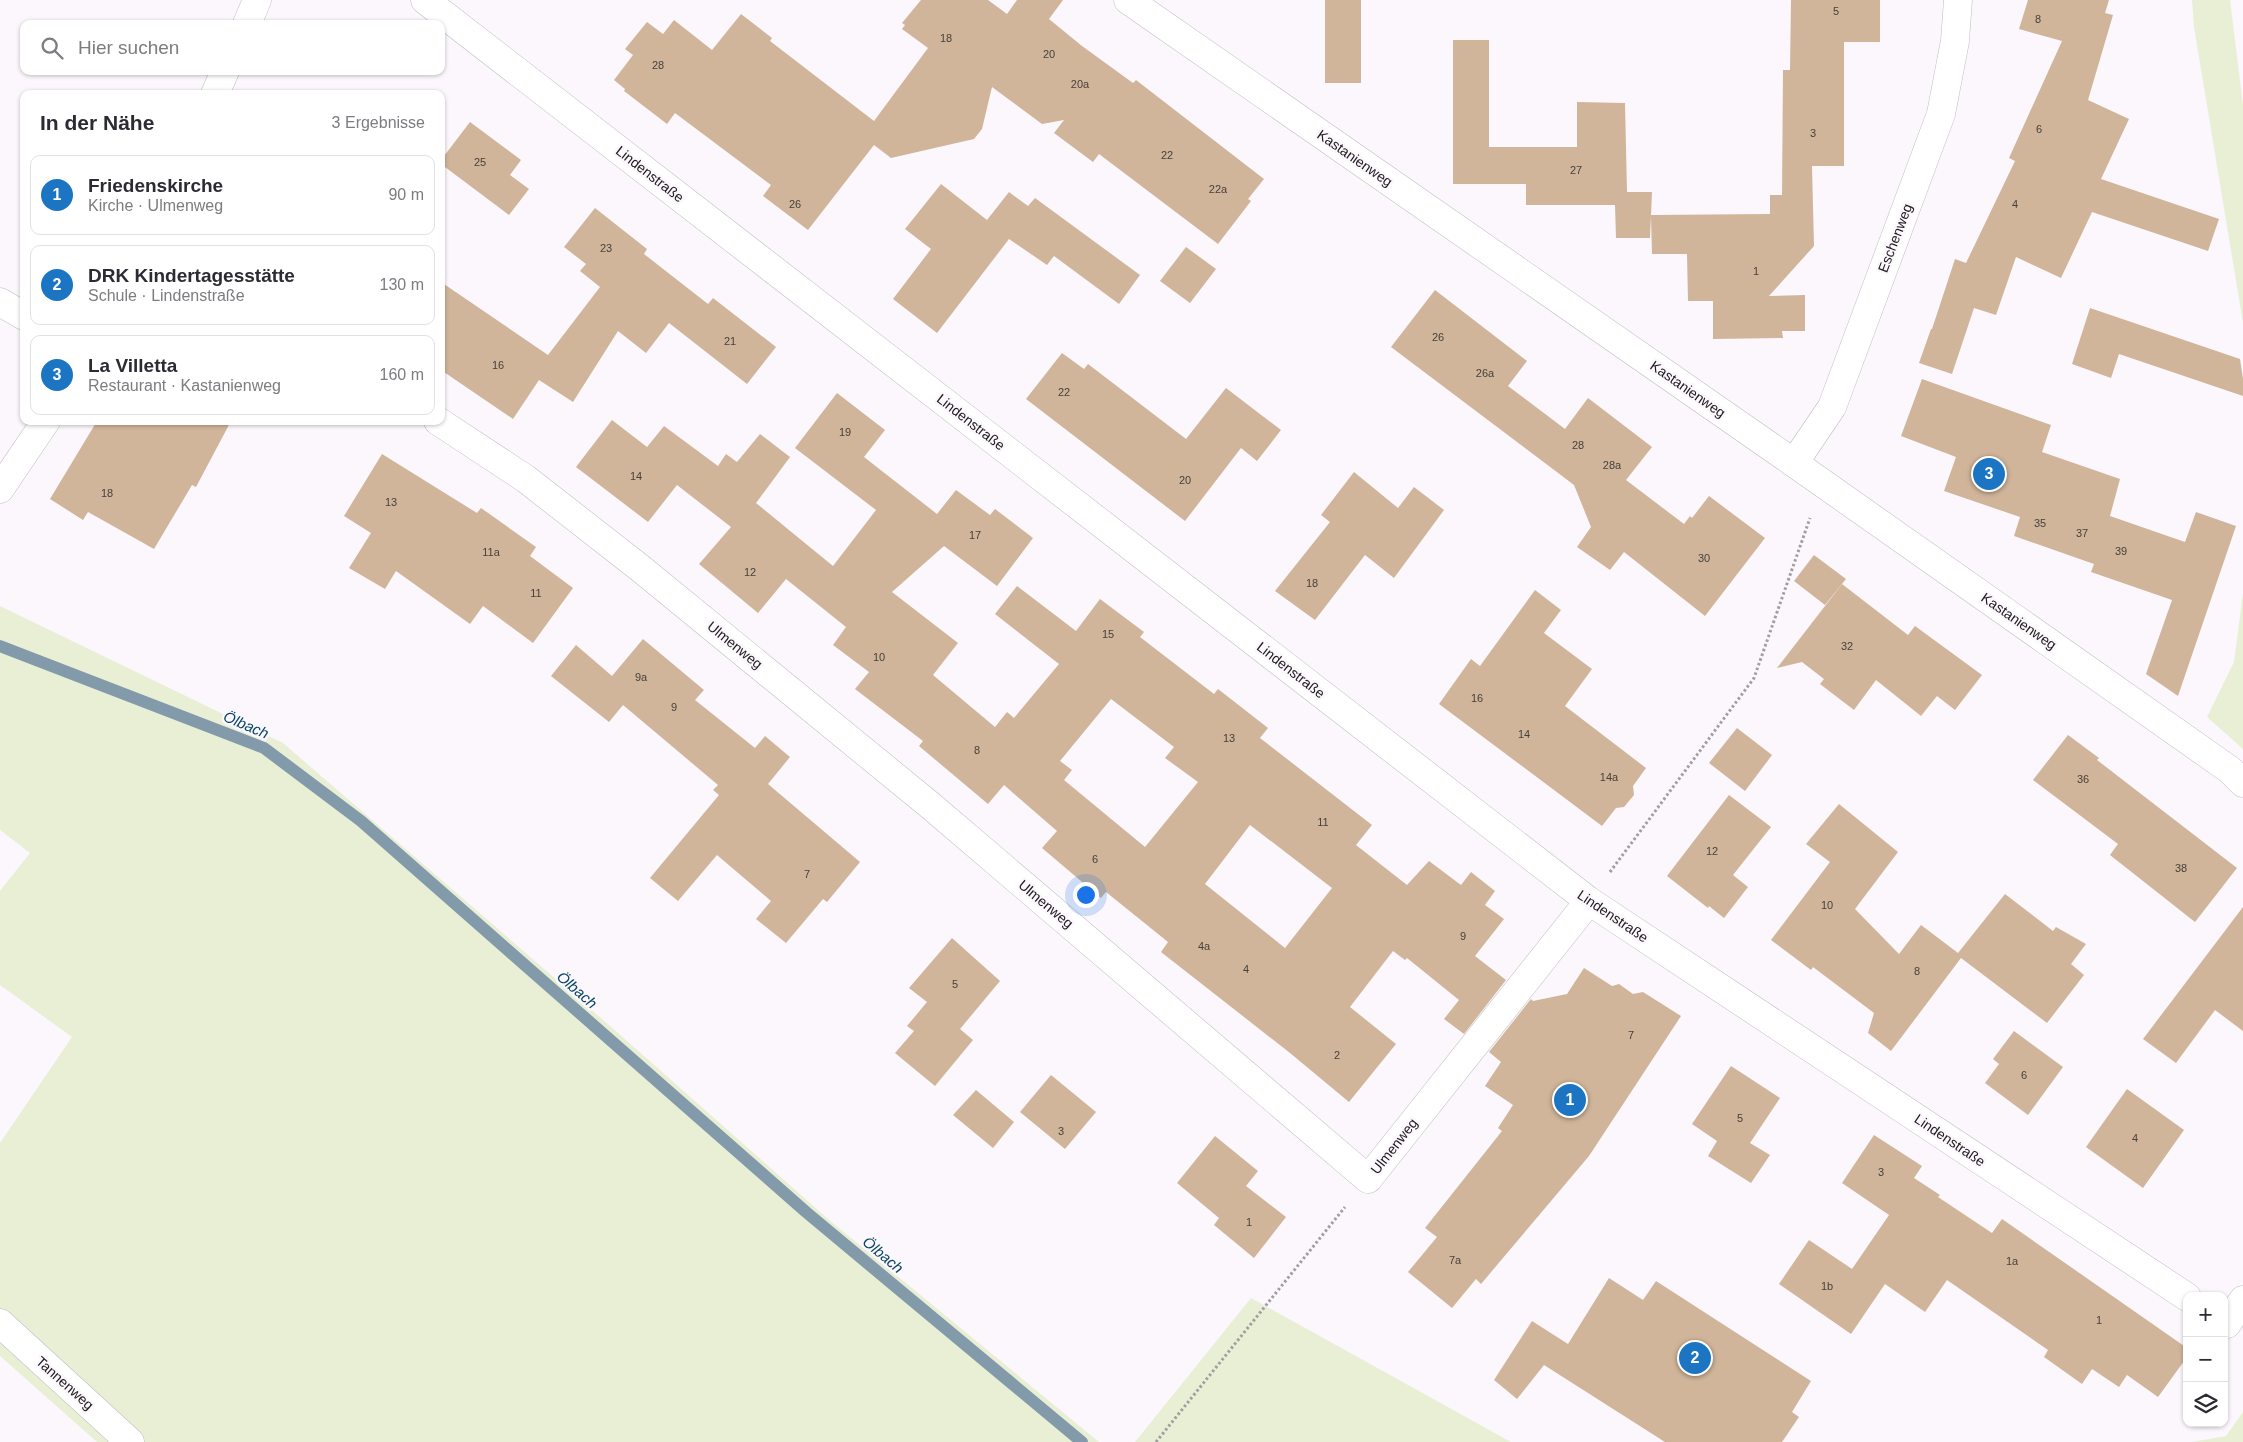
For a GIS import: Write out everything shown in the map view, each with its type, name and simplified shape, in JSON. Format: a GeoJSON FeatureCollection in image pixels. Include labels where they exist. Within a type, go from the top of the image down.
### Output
{"type":"FeatureCollection","features":[{"type":"Feature","properties":{"kind":"street"},"geometry":{"type":"LineString","coordinates":[[249,20],[257,0]]}},
{"type":"Feature","properties":{"kind":"street","name":"Lindenstraße"},"geometry":{"type":"LineString","coordinates":[[425,0],[1589,900],[2183,1294]]}},
{"type":"Feature","properties":{"kind":"street","name":"Kastanienweg"},"geometry":{"type":"LineString","coordinates":[[1128,0],[1827,486],[2230,770],[2243,783]]}},
{"type":"Feature","properties":{"kind":"street","name":"Eschenweg"},"geometry":{"type":"LineString","coordinates":[[1794,463],[1832,407],[1941,114],[1955,41],[1958,0]]}},
{"type":"Feature","properties":{"kind":"street"},"geometry":{"type":"LineString","coordinates":[[217,90],[223,75]]}},
{"type":"Feature","properties":{"kind":"street"},"geometry":{"type":"LineString","coordinates":[[0,302],[20,314]]}},
{"type":"Feature","properties":{"kind":"street"},"geometry":{"type":"LineString","coordinates":[[0,489],[43,425]]}},
{"type":"Feature","properties":{"kind":"street","name":"Ulmenweg"},"geometry":{"type":"LineString","coordinates":[[444,425],[526,479],[640,568],[931,806],[1368,1178],[1589,900]]}},
{"type":"Feature","properties":{"kind":"street"},"geometry":{"type":"LineString","coordinates":[[2231,1327],[2243,1300]]}},
{"type":"Feature","properties":{"kind":"street","name":"Tannenweg"},"geometry":{"type":"LineString","coordinates":[[0,1323],[130,1442]]}},
{"type":"Feature","properties":{"kind":"path"},"geometry":{"type":"LineString","coordinates":[[1589,900],[1754,678],[1815,504],[1827,486]]}},
{"type":"Feature","properties":{"kind":"path"},"geometry":{"type":"LineString","coordinates":[[1156,1442],[1368,1178]]}},
{"type":"Feature","properties":{"kind":"green space"},"geometry":{"type":"Polygon","coordinates":[[[2192,0],[2230,0],[2243,105],[2243,323],[2194,27],[2192,0]]]}},
{"type":"Feature","properties":{"kind":"green space"},"geometry":{"type":"Polygon","coordinates":[[[2243,593],[2243,749],[2207,717],[2234,662],[2243,593]]]}},
{"type":"Feature","properties":{"kind":"green space"},"geometry":{"type":"Polygon","coordinates":[[[0,606],[283,743],[609,1025],[828,1219],[1099,1442],[97,1442],[0,1356],[0,1143],[72,1037],[0,985],[0,891],[30,853],[0,830],[0,606]]]}},
{"type":"Feature","properties":{"kind":"green space"},"geometry":{"type":"Polygon","coordinates":[[[1251,1298],[1511,1442],[1135,1442],[1251,1298]]]}},
{"type":"Feature","properties":{"kind":"green space"},"geometry":{"type":"Polygon","coordinates":[[[2243,1412],[2243,1442],[2192,1442],[2226,1436],[2243,1412]]]}},
{"type":"Feature","properties":{"kind":"building"},"geometry":{"type":"Polygon","coordinates":[[[921,0],[988,0],[1007,14],[1017,0],[1063,0],[1049,19],[1133,83],[1136,80],[1264,179],[1248,199],[1251,201],[1218,244],[1099,154],[1093,162],[1054,133],[1064,120],[1042,124],[992,87],[982,129],[974,139],[891,158],[874,145],[808,230],[763,196],[771,185],[675,113],[667,124],[624,91],[625,89],[614,80],[633,55],[625,49],[647,22],[663,34],[674,20],[712,50],[741,14],[772,38],[770,41],[874,121],[928,48],[902,29],[905,25],[902,23],[921,0]]]}},
{"type":"Feature","properties":{"kind":"building"},"geometry":{"type":"Polygon","coordinates":[[[1325,0],[1361,0],[1361,83],[1325,83],[1325,0]]]}},
{"type":"Feature","properties":{"kind":"building"},"geometry":{"type":"Polygon","coordinates":[[[1791,0],[1880,0],[1880,42],[1844,42],[1844,166],[1812,166],[1814,246],[1769,296],[1805,295],[1805,331],[1782,331],[1783,338],[1713,339],[1713,301],[1688,301],[1687,254],[1652,254],[1651,216],[1650,238],[1616,238],[1615,205],[1526,205],[1526,184],[1453,184],[1453,40],[1489,40],[1489,147],[1577,147],[1577,102],[1625,103],[1627,192],[1652,192],[1651,215],[1770,214],[1770,195],[1782,195],[1783,70],[1790,70],[1791,0]]]}},
{"type":"Feature","properties":{"kind":"building"},"geometry":{"type":"Polygon","coordinates":[[[2028,0],[2109,0],[2105,13],[2113,15],[2088,100],[2129,119],[2101,179],[2219,219],[2208,251],[2092,212],[2061,278],[2016,257],[1996,315],[1974,308],[1952,374],[1919,363],[1955,259],[1966,263],[2015,161],[2009,158],[2062,41],[2019,29],[2028,0]]]}},
{"type":"Feature","properties":{"kind":"building"},"geometry":{"type":"Polygon","coordinates":[[[470,122],[521,160],[510,175],[529,189],[509,215],[445,167],[445,155],[470,122]]]}},
{"type":"Feature","properties":{"kind":"building"},"geometry":{"type":"Polygon","coordinates":[[[941,184],[987,220],[1009,192],[1028,206],[1035,198],[1140,275],[1119,304],[1054,256],[1047,265],[1009,239],[937,333],[893,299],[931,249],[905,229],[941,184]]]}},
{"type":"Feature","properties":{"kind":"building"},"geometry":{"type":"Polygon","coordinates":[[[595,208],[647,249],[644,254],[708,304],[713,298],[776,347],[747,384],[669,323],[646,353],[618,331],[573,402],[539,380],[513,419],[445,373],[445,285],[548,355],[600,287],[580,271],[586,264],[564,247],[595,208]]]}},
{"type":"Feature","properties":{"kind":"building"},"geometry":{"type":"Polygon","coordinates":[[[1186,247],[1216,269],[1190,303],[1160,281],[1186,247]]]}},
{"type":"Feature","properties":{"kind":"building"},"geometry":{"type":"Polygon","coordinates":[[[1435,290],[1527,361],[1508,386],[1565,429],[1588,398],[1652,447],[1626,480],[1684,524],[1690,516],[1692,518],[1709,496],[1765,538],[1705,616],[1624,552],[1610,570],[1577,547],[1591,527],[1574,485],[1391,347],[1435,290]]]}},
{"type":"Feature","properties":{"kind":"building"},"geometry":{"type":"Polygon","coordinates":[[[2090,308],[2240,359],[2243,396],[2119,354],[2111,378],[2072,364],[2090,308]]]}},
{"type":"Feature","properties":{"kind":"building"},"geometry":{"type":"Polygon","coordinates":[[[1062,353],[1084,369],[1088,364],[1186,439],[1226,388],[1281,430],[1257,461],[1241,448],[1185,521],[1026,399],[1062,353]]]}},
{"type":"Feature","properties":{"kind":"building"},"geometry":{"type":"Polygon","coordinates":[[[1922,379],[2051,425],[2042,452],[2120,479],[2110,516],[2185,542],[2196,512],[2236,526],[2178,696],[2146,674],[2172,600],[2091,572],[2094,564],[2014,536],[2020,517],[1944,491],[1956,457],[1901,436],[1922,379]]]}},
{"type":"Feature","properties":{"kind":"building"},"geometry":{"type":"Polygon","coordinates":[[[837,393],[885,430],[864,457],[937,514],[956,490],[990,515],[995,509],[1033,538],[997,586],[944,546],[892,592],[958,643],[933,675],[995,727],[1007,712],[1014,718],[1059,664],[995,614],[1017,586],[1076,631],[1100,599],[1144,632],[1140,637],[1214,694],[1218,689],[1268,728],[1260,738],[1372,825],[1356,845],[1407,885],[1429,861],[1461,885],[1471,872],[1495,891],[1485,905],[1504,919],[1475,956],[1506,980],[1464,1034],[1444,1019],[1459,1000],[1407,958],[1405,960],[1393,951],[1350,1007],[1396,1044],[1349,1102],[1290,1053],[1161,952],[1168,942],[1106,892],[1101,898],[1042,848],[1057,831],[1004,785],[988,804],[919,746],[923,741],[855,689],[869,672],[833,645],[846,627],[786,579],[758,613],[699,564],[731,527],[677,485],[648,522],[576,467],[612,420],[647,447],[664,426],[718,466],[726,454],[737,462],[760,434],[790,457],[756,503],[833,566],[876,510],[795,448],[837,393]],[[1111,699],[1060,761],[1072,770],[1064,780],[1145,847],[1198,782],[1165,758],[1174,747],[1111,699]],[[1250,825],[1205,884],[1285,948],[1332,888],[1250,825]]]}},
{"type":"Feature","properties":{"kind":"building"},"geometry":{"type":"Polygon","coordinates":[[[95,425],[229,425],[196,487],[192,485],[154,549],[88,512],[83,520],[50,499],[95,425]]]}},
{"type":"Feature","properties":{"kind":"building"},"geometry":{"type":"Polygon","coordinates":[[[382,454],[477,513],[481,508],[536,547],[530,556],[573,588],[533,643],[483,606],[470,624],[396,571],[385,589],[349,568],[371,533],[344,516],[382,454]]]}},
{"type":"Feature","properties":{"kind":"building"},"geometry":{"type":"Polygon","coordinates":[[[1354,472],[1398,508],[1414,487],[1444,510],[1394,578],[1365,555],[1315,620],[1275,591],[1330,522],[1321,515],[1354,472]]]}},
{"type":"Feature","properties":{"kind":"building"},"geometry":{"type":"Polygon","coordinates":[[[1814,555],[1846,579],[1825,605],[1794,581],[1814,555]]]}},
{"type":"Feature","properties":{"kind":"building"},"geometry":{"type":"Polygon","coordinates":[[[1842,584],[1908,635],[1915,626],[1982,675],[1955,710],[1937,696],[1921,716],[1876,680],[1854,710],[1820,684],[1824,679],[1802,662],[1777,668],[1842,584]]]}},
{"type":"Feature","properties":{"kind":"building"},"geometry":{"type":"Polygon","coordinates":[[[1535,590],[1561,610],[1544,633],[1592,669],[1565,706],[1646,768],[1633,786],[1634,795],[1624,807],[1616,808],[1602,826],[1439,704],[1471,659],[1480,666],[1535,590]]]}},
{"type":"Feature","properties":{"kind":"building"},"geometry":{"type":"Polygon","coordinates":[[[643,639],[704,690],[695,700],[755,748],[765,736],[790,757],[768,784],[860,862],[827,902],[823,899],[786,943],[756,919],[771,901],[717,855],[678,901],[650,878],[719,795],[713,790],[718,785],[623,705],[609,722],[551,676],[576,645],[612,676],[643,639]]]}},
{"type":"Feature","properties":{"kind":"building"},"geometry":{"type":"Polygon","coordinates":[[[1737,728],[1772,755],[1745,791],[1709,763],[1737,728]]]}},
{"type":"Feature","properties":{"kind":"building"},"geometry":{"type":"Polygon","coordinates":[[[2068,735],[2099,758],[2097,760],[2237,868],[2195,922],[2110,855],[2118,844],[2033,780],[2068,735]]]}},
{"type":"Feature","properties":{"kind":"building"},"geometry":{"type":"Polygon","coordinates":[[[1729,795],[1771,827],[1733,875],[1748,887],[1724,918],[1667,876],[1729,795]]]}},
{"type":"Feature","properties":{"kind":"building"},"geometry":{"type":"Polygon","coordinates":[[[1839,804],[1898,852],[1855,909],[1899,954],[1921,925],[1958,953],[2005,894],[2053,931],[2056,927],[2086,944],[2071,964],[2084,975],[2047,1023],[1961,958],[1891,1051],[1868,1033],[1874,1013],[1813,967],[1811,970],[1771,940],[1830,862],[1806,844],[1839,804]]]}},
{"type":"Feature","properties":{"kind":"building"},"geometry":{"type":"Polygon","coordinates":[[[2243,907],[2243,1031],[2215,1010],[2176,1063],[2143,1039],[2243,907]]]}},
{"type":"Feature","properties":{"kind":"building"},"geometry":{"type":"Polygon","coordinates":[[[952,938],[1000,981],[960,1029],[973,1040],[935,1086],[895,1053],[914,1031],[907,1026],[927,1002],[909,988],[952,938]]]}},
{"type":"Feature","properties":{"kind":"building"},"geometry":{"type":"Polygon","coordinates":[[[1584,968],[1612,986],[1619,984],[1633,994],[1643,992],[1681,1016],[1589,1156],[1481,1284],[1476,1279],[1452,1308],[1408,1272],[1437,1237],[1425,1228],[1502,1131],[1498,1128],[1513,1105],[1485,1086],[1501,1062],[1489,1052],[1531,999],[1533,1001],[1567,994],[1584,968]]]}},
{"type":"Feature","properties":{"kind":"building"},"geometry":{"type":"Polygon","coordinates":[[[2014,1031],[2063,1067],[2028,1115],[1985,1083],[1999,1064],[1993,1059],[2014,1031]]]}},
{"type":"Feature","properties":{"kind":"building"},"geometry":{"type":"Polygon","coordinates":[[[1731,1066],[1780,1098],[1750,1143],[1770,1155],[1751,1183],[1708,1156],[1717,1141],[1692,1124],[1731,1066]]]}},
{"type":"Feature","properties":{"kind":"building"},"geometry":{"type":"Polygon","coordinates":[[[1051,1075],[1096,1112],[1065,1149],[1020,1112],[1051,1075]]]}},
{"type":"Feature","properties":{"kind":"building"},"geometry":{"type":"Polygon","coordinates":[[[2127,1089],[2184,1130],[2143,1188],[2086,1147],[2127,1089]]]}},
{"type":"Feature","properties":{"kind":"building"},"geometry":{"type":"Polygon","coordinates":[[[976,1090],[1014,1122],[993,1148],[953,1115],[976,1090]]]}},
{"type":"Feature","properties":{"kind":"building"},"geometry":{"type":"Polygon","coordinates":[[[1874,1135],[1922,1166],[1914,1178],[1940,1195],[1938,1197],[1992,1233],[2002,1219],[2183,1345],[2183,1363],[2158,1397],[2127,1375],[2119,1387],[2092,1369],[2082,1384],[2044,1357],[2048,1350],[1947,1280],[1925,1312],[1885,1284],[1851,1334],[1779,1284],[1809,1240],[1852,1269],[1889,1215],[1842,1183],[1874,1135]]]}},
{"type":"Feature","properties":{"kind":"building"},"geometry":{"type":"Polygon","coordinates":[[[1215,1136],[1258,1171],[1246,1186],[1286,1217],[1254,1258],[1214,1225],[1219,1218],[1177,1183],[1215,1136]]]}},
{"type":"Feature","properties":{"kind":"building"},"geometry":{"type":"Polygon","coordinates":[[[1609,1278],[1643,1300],[1656,1281],[1811,1381],[1792,1412],[1799,1417],[1782,1442],[1665,1442],[1544,1365],[1517,1399],[1494,1380],[1532,1321],[1568,1344],[1609,1278]]]}},
{"type":"Feature","properties":{"kind":"waterway","name":"Ölbach"},"geometry":{"type":"LineString","coordinates":[[0,646],[264,748],[361,821],[806,1212],[1082,1442]]}},
{"type":"Feature","properties":{"kind":"place","name":"La Villetta"},"geometry":{"type":"Point","coordinates":[1989,474]}},
{"type":"Feature","properties":{"kind":"place","name":"Friedenskirche"},"geometry":{"type":"Point","coordinates":[1570,1100]}},
{"type":"Feature","properties":{"kind":"place","name":"DRK Kindertagesstätte"},"geometry":{"type":"Point","coordinates":[1695,1358]}}]}
